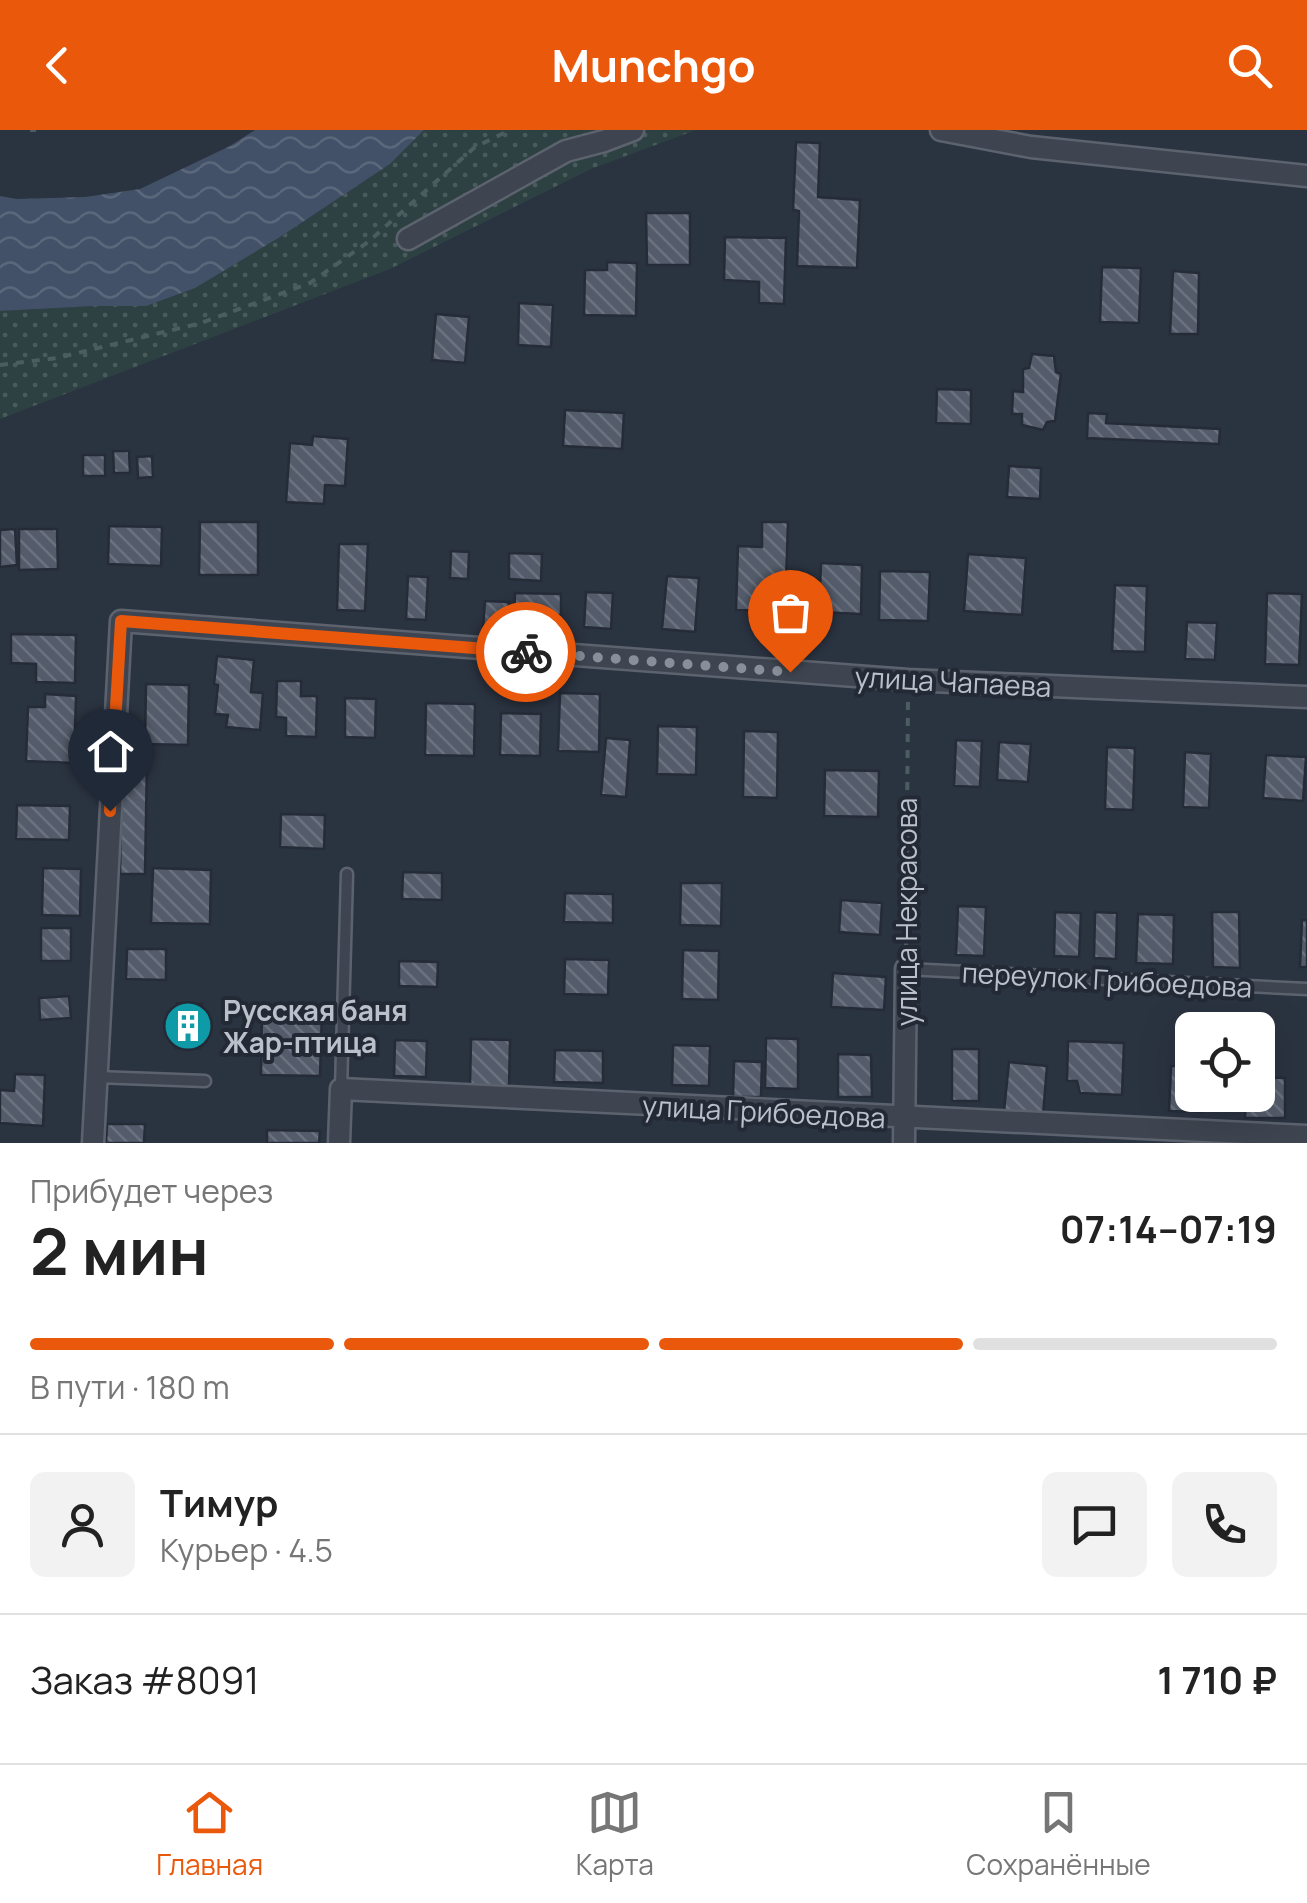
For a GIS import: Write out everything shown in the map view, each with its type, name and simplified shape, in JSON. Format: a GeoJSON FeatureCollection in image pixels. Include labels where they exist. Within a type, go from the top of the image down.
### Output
{"type":"FeatureCollection","features":[{"type":"Feature","properties":{"kind":"street"},"geometry":{"type":"LineString","coordinates":[[408,239],[566,151],[633,130]]}},
{"type":"Feature","properties":{"kind":"street"},"geometry":{"type":"LineString","coordinates":[[941,130],[1031,147],[1307,176]]}},
{"type":"Feature","properties":{"kind":"street","name":"улица Чапаева"},"geometry":{"type":"LineString","coordinates":[[96,1076],[121,621],[908,680],[1307,696]]}},
{"type":"Feature","properties":{"kind":"street","name":"улица Некрасова"},"geometry":{"type":"LineString","coordinates":[[904,1143],[906,969]]}},
{"type":"Feature","properties":{"kind":"street"},"geometry":{"type":"LineString","coordinates":[[93,1143],[96,1076]]}},
{"type":"Feature","properties":{"kind":"street"},"geometry":{"type":"LineString","coordinates":[[339,1143],[341,1089]]}},
{"type":"Feature","properties":{"kind":"street","name":"улица Грибоедова"},"geometry":{"type":"LineString","coordinates":[[341,1089],[1307,1136]]}},
{"type":"Feature","properties":{"kind":"lane"},"geometry":{"type":"LineString","coordinates":[[341,1089],[347,874]]}},
{"type":"Feature","properties":{"kind":"lane","name":"переулок Грибоедова"},"geometry":{"type":"LineString","coordinates":[[906,969],[1307,989]]}},
{"type":"Feature","properties":{"kind":"lane"},"geometry":{"type":"LineString","coordinates":[[96,1076],[205,1082]]}},
{"type":"Feature","properties":{"kind":"path"},"geometry":{"type":"LineString","coordinates":[[0,365],[57,358],[201,323],[310,283],[368,242],[475,147],[510,130]]}},
{"type":"Feature","properties":{"kind":"path","name":"улица Некрасова"},"geometry":{"type":"LineString","coordinates":[[906,969],[908,680]]}},
{"type":"Feature","properties":{"kind":"green space"},"geometry":{"type":"Polygon","coordinates":[[[424,130],[696,130],[591,169],[390,269],[0,419],[0,311],[94,306],[280,237],[390,164],[424,130]]]}},
{"type":"Feature","properties":{"kind":"water"},"geometry":{"type":"Polygon","coordinates":[[[255,130],[424,130],[390,164],[195,288],[146,306],[0,311],[0,196],[85,197],[140,189],[255,130]]]}},
{"type":"Feature","properties":{"kind":"building"},"geometry":{"type":"Polygon","coordinates":[[[796,142],[820,143],[818,197],[860,200],[857,268],[797,266],[799,211],[793,210],[796,142]]]}},
{"type":"Feature","properties":{"kind":"building"},"geometry":{"type":"Polygon","coordinates":[[[646,213],[690,213],[690,265],[647,265],[646,213]]]}},
{"type":"Feature","properties":{"kind":"building"},"geometry":{"type":"Polygon","coordinates":[[[725,237],[786,238],[784,304],[759,303],[759,282],[724,280],[725,237]]]}},
{"type":"Feature","properties":{"kind":"building"},"geometry":{"type":"Polygon","coordinates":[[[607,262],[637,263],[636,316],[584,315],[585,270],[607,270],[607,262]]]}},
{"type":"Feature","properties":{"kind":"building"},"geometry":{"type":"Polygon","coordinates":[[[1102,267],[1141,268],[1139,323],[1100,322],[1102,267]]]}},
{"type":"Feature","properties":{"kind":"building"},"geometry":{"type":"Polygon","coordinates":[[[1173,271],[1199,273],[1198,334],[1170,334],[1173,271]]]}},
{"type":"Feature","properties":{"kind":"building"},"geometry":{"type":"Polygon","coordinates":[[[519,303],[553,305],[551,347],[518,345],[519,303]]]}},
{"type":"Feature","properties":{"kind":"building"},"geometry":{"type":"Polygon","coordinates":[[[436,314],[469,317],[465,363],[432,360],[436,314]]]}},
{"type":"Feature","properties":{"kind":"building"},"geometry":{"type":"Polygon","coordinates":[[[1032,354],[1054,356],[1056,372],[1061,374],[1055,421],[1047,422],[1043,430],[1022,425],[1022,414],[1012,414],[1013,391],[1023,392],[1023,369],[1029,368],[1032,354]]]}},
{"type":"Feature","properties":{"kind":"building"},"geometry":{"type":"Polygon","coordinates":[[[937,389],[971,390],[971,424],[936,423],[937,389]]]}},
{"type":"Feature","properties":{"kind":"building"},"geometry":{"type":"Polygon","coordinates":[[[565,410],[624,413],[622,449],[563,446],[565,410]]]}},
{"type":"Feature","properties":{"kind":"building"},"geometry":{"type":"Polygon","coordinates":[[[1088,413],[1107,414],[1106,423],[1220,429],[1219,444],[1087,438],[1088,413]]]}},
{"type":"Feature","properties":{"kind":"building"},"geometry":{"type":"Polygon","coordinates":[[[313,436],[348,439],[345,486],[325,485],[324,504],[286,502],[290,443],[312,445],[313,436]]]}},
{"type":"Feature","properties":{"kind":"building"},"geometry":{"type":"Polygon","coordinates":[[[113,451],[129,451],[130,473],[114,473],[113,451]]]}},
{"type":"Feature","properties":{"kind":"building"},"geometry":{"type":"Polygon","coordinates":[[[83,455],[105,455],[105,476],[83,476],[83,455]]]}},
{"type":"Feature","properties":{"kind":"building"},"geometry":{"type":"Polygon","coordinates":[[[152,456],[153,477],[138,478],[137,457],[152,456]]]}},
{"type":"Feature","properties":{"kind":"building"},"geometry":{"type":"Polygon","coordinates":[[[1009,466],[1041,468],[1040,499],[1007,497],[1009,466]]]}},
{"type":"Feature","properties":{"kind":"building"},"geometry":{"type":"Polygon","coordinates":[[[200,522],[258,522],[258,575],[199,575],[200,522]]]}},
{"type":"Feature","properties":{"kind":"building"},"geometry":{"type":"Polygon","coordinates":[[[762,522],[788,522],[785,611],[736,610],[738,546],[762,547],[762,522]]]}},
{"type":"Feature","properties":{"kind":"building"},"geometry":{"type":"Polygon","coordinates":[[[109,526],[162,527],[161,566],[108,564],[109,526]]]}},
{"type":"Feature","properties":{"kind":"building"},"geometry":{"type":"Polygon","coordinates":[[[15,529],[17,565],[0,567],[0,530],[15,529]]]}},
{"type":"Feature","properties":{"kind":"building"},"geometry":{"type":"Polygon","coordinates":[[[19,529],[57,529],[58,569],[19,570],[19,529]]]}},
{"type":"Feature","properties":{"kind":"building"},"geometry":{"type":"Polygon","coordinates":[[[339,544],[368,544],[365,611],[337,610],[339,544]]]}},
{"type":"Feature","properties":{"kind":"building"},"geometry":{"type":"Polygon","coordinates":[[[451,551],[469,552],[468,579],[450,578],[451,551]]]}},
{"type":"Feature","properties":{"kind":"building"},"geometry":{"type":"Polygon","coordinates":[[[509,553],[542,554],[541,581],[509,579],[509,553]]]}},
{"type":"Feature","properties":{"kind":"building"},"geometry":{"type":"Polygon","coordinates":[[[968,554],[1026,558],[1022,615],[964,611],[968,554]]]}},
{"type":"Feature","properties":{"kind":"building"},"geometry":{"type":"Polygon","coordinates":[[[821,563],[862,565],[861,614],[819,612],[821,563]]]}},
{"type":"Feature","properties":{"kind":"building"},"geometry":{"type":"Polygon","coordinates":[[[880,571],[930,572],[928,621],[879,620],[880,571]]]}},
{"type":"Feature","properties":{"kind":"building"},"geometry":{"type":"Polygon","coordinates":[[[408,576],[428,577],[426,620],[406,619],[408,576]]]}},
{"type":"Feature","properties":{"kind":"building"},"geometry":{"type":"Polygon","coordinates":[[[667,576],[699,578],[695,632],[662,629],[667,576]]]}},
{"type":"Feature","properties":{"kind":"building"},"geometry":{"type":"Polygon","coordinates":[[[1115,585],[1147,586],[1145,652],[1112,651],[1115,585]]]}},
{"type":"Feature","properties":{"kind":"building"},"geometry":{"type":"Polygon","coordinates":[[[586,592],[613,593],[611,629],[584,627],[586,592]]]}},
{"type":"Feature","properties":{"kind":"building"},"geometry":{"type":"Polygon","coordinates":[[[515,593],[561,594],[561,615],[539,614],[539,626],[514,626],[515,593]]]}},
{"type":"Feature","properties":{"kind":"building"},"geometry":{"type":"Polygon","coordinates":[[[1267,593],[1302,594],[1299,665],[1265,664],[1267,593]]]}},
{"type":"Feature","properties":{"kind":"building"},"geometry":{"type":"Polygon","coordinates":[[[485,601],[509,602],[508,629],[483,628],[485,601]]]}},
{"type":"Feature","properties":{"kind":"building"},"geometry":{"type":"Polygon","coordinates":[[[1187,622],[1217,623],[1215,660],[1185,659],[1187,622]]]}},
{"type":"Feature","properties":{"kind":"building"},"geometry":{"type":"Polygon","coordinates":[[[11,634],[76,635],[75,683],[36,682],[36,664],[11,663],[11,634]]]}},
{"type":"Feature","properties":{"kind":"building"},"geometry":{"type":"Polygon","coordinates":[[[217,656],[254,660],[251,692],[263,693],[260,730],[226,727],[228,715],[215,714],[217,656]]]}},
{"type":"Feature","properties":{"kind":"building"},"geometry":{"type":"Polygon","coordinates":[[[277,681],[301,681],[301,696],[317,696],[316,737],[286,736],[286,718],[276,717],[277,681]]]}},
{"type":"Feature","properties":{"kind":"building"},"geometry":{"type":"Polygon","coordinates":[[[146,684],[189,685],[188,745],[145,744],[146,684]]]}},
{"type":"Feature","properties":{"kind":"building"},"geometry":{"type":"Polygon","coordinates":[[[560,693],[600,694],[599,752],[558,751],[560,693]]]}},
{"type":"Feature","properties":{"kind":"building"},"geometry":{"type":"Polygon","coordinates":[[[45,694],[76,696],[74,763],[26,761],[28,707],[45,707],[45,694]]]}},
{"type":"Feature","properties":{"kind":"building"},"geometry":{"type":"Polygon","coordinates":[[[345,698],[376,699],[375,738],[345,737],[345,698]]]}},
{"type":"Feature","properties":{"kind":"building"},"geometry":{"type":"Polygon","coordinates":[[[426,703],[475,704],[474,756],[425,755],[426,703]]]}},
{"type":"Feature","properties":{"kind":"building"},"geometry":{"type":"Polygon","coordinates":[[[501,713],[541,714],[540,756],[500,755],[501,713]]]}},
{"type":"Feature","properties":{"kind":"building"},"geometry":{"type":"Polygon","coordinates":[[[658,726],[697,727],[696,775],[657,774],[658,726]]]}},
{"type":"Feature","properties":{"kind":"building"},"geometry":{"type":"Polygon","coordinates":[[[744,731],[778,732],[777,798],[743,797],[744,731]]]}},
{"type":"Feature","properties":{"kind":"building"},"geometry":{"type":"Polygon","coordinates":[[[606,738],[630,740],[626,797],[601,795],[606,738]]]}},
{"type":"Feature","properties":{"kind":"building"},"geometry":{"type":"Polygon","coordinates":[[[956,740],[982,741],[980,787],[954,786],[956,740]]]}},
{"type":"Feature","properties":{"kind":"building"},"geometry":{"type":"Polygon","coordinates":[[[999,742],[1031,744],[1028,782],[997,780],[999,742]]]}},
{"type":"Feature","properties":{"kind":"building"},"geometry":{"type":"Polygon","coordinates":[[[1107,747],[1135,748],[1133,810],[1105,809],[1107,747]]]}},
{"type":"Feature","properties":{"kind":"building"},"geometry":{"type":"Polygon","coordinates":[[[1185,752],[1211,754],[1209,808],[1183,807],[1185,752]]]}},
{"type":"Feature","properties":{"kind":"building"},"geometry":{"type":"Polygon","coordinates":[[[1266,755],[1306,757],[1303,801],[1263,798],[1266,755]]]}},
{"type":"Feature","properties":{"kind":"building"},"geometry":{"type":"Polygon","coordinates":[[[122,759],[147,760],[145,874],[120,874],[122,759]]]}},
{"type":"Feature","properties":{"kind":"building"},"geometry":{"type":"Polygon","coordinates":[[[825,770],[879,771],[878,817],[824,816],[825,770]]]}},
{"type":"Feature","properties":{"kind":"building"},"geometry":{"type":"Polygon","coordinates":[[[17,805],[70,806],[69,840],[16,839],[17,805]]]}},
{"type":"Feature","properties":{"kind":"building"},"geometry":{"type":"Polygon","coordinates":[[[281,814],[325,815],[324,849],[280,847],[281,814]]]}},
{"type":"Feature","properties":{"kind":"building"},"geometry":{"type":"Polygon","coordinates":[[[43,868],[81,869],[80,916],[42,915],[43,868]]]}},
{"type":"Feature","properties":{"kind":"building"},"geometry":{"type":"Polygon","coordinates":[[[153,868],[211,870],[210,924],[151,923],[153,868]]]}},
{"type":"Feature","properties":{"kind":"building"},"geometry":{"type":"Polygon","coordinates":[[[403,872],[442,873],[442,900],[402,899],[403,872]]]}},
{"type":"Feature","properties":{"kind":"building"},"geometry":{"type":"Polygon","coordinates":[[[681,883],[722,883],[721,926],[680,925],[681,883]]]}},
{"type":"Feature","properties":{"kind":"building"},"geometry":{"type":"Polygon","coordinates":[[[565,893],[613,894],[613,923],[564,922],[565,893]]]}},
{"type":"Feature","properties":{"kind":"building"},"geometry":{"type":"Polygon","coordinates":[[[841,900],[882,903],[880,935],[839,932],[841,900]]]}},
{"type":"Feature","properties":{"kind":"building"},"geometry":{"type":"Polygon","coordinates":[[[958,906],[986,907],[984,956],[956,955],[958,906]]]}},
{"type":"Feature","properties":{"kind":"building"},"geometry":{"type":"Polygon","coordinates":[[[1055,912],[1081,913],[1079,957],[1054,956],[1055,912]]]}},
{"type":"Feature","properties":{"kind":"building"},"geometry":{"type":"Polygon","coordinates":[[[1095,912],[1117,913],[1116,959],[1094,958],[1095,912]]]}},
{"type":"Feature","properties":{"kind":"building"},"geometry":{"type":"Polygon","coordinates":[[[1212,912],[1239,912],[1240,968],[1213,967],[1212,912]]]}},
{"type":"Feature","properties":{"kind":"building"},"geometry":{"type":"Polygon","coordinates":[[[1138,914],[1174,915],[1173,964],[1136,963],[1138,914]]]}},
{"type":"Feature","properties":{"kind":"building"},"geometry":{"type":"Polygon","coordinates":[[[1302,920],[1307,920],[1307,967],[1300,967],[1302,920]]]}},
{"type":"Feature","properties":{"kind":"building"},"geometry":{"type":"Polygon","coordinates":[[[41,928],[71,928],[71,961],[41,961],[41,928]]]}},
{"type":"Feature","properties":{"kind":"building"},"geometry":{"type":"Polygon","coordinates":[[[127,949],[166,949],[166,980],[126,979],[127,949]]]}},
{"type":"Feature","properties":{"kind":"building"},"geometry":{"type":"Polygon","coordinates":[[[683,950],[719,951],[718,1000],[682,999],[683,950]]]}},
{"type":"Feature","properties":{"kind":"building"},"geometry":{"type":"Polygon","coordinates":[[[565,959],[609,960],[608,995],[564,994],[565,959]]]}},
{"type":"Feature","properties":{"kind":"building"},"geometry":{"type":"Polygon","coordinates":[[[399,961],[438,962],[437,987],[399,986],[399,961]]]}},
{"type":"Feature","properties":{"kind":"building"},"geometry":{"type":"Polygon","coordinates":[[[833,973],[886,977],[884,1010],[831,1007],[833,973]]]}},
{"type":"Feature","properties":{"kind":"building"},"geometry":{"type":"Polygon","coordinates":[[[69,996],[71,1018],[40,1020],[39,998],[69,996]]]}},
{"type":"Feature","properties":{"kind":"building","name":"Русская баня Жар-птица"},"geometry":{"type":"Polygon","coordinates":[[[177,1003],[202,1004],[200,1049],[175,1048],[177,1003]]]}},
{"type":"Feature","properties":{"kind":"building"},"geometry":{"type":"Polygon","coordinates":[[[262,1010],[322,1011],[320,1076],[261,1075],[262,1010]]]}},
{"type":"Feature","properties":{"kind":"building"},"geometry":{"type":"Polygon","coordinates":[[[766,1038],[798,1039],[798,1089],[765,1088],[766,1038]]]}},
{"type":"Feature","properties":{"kind":"building"},"geometry":{"type":"Polygon","coordinates":[[[471,1039],[510,1040],[509,1087],[470,1086],[471,1039]]]}},
{"type":"Feature","properties":{"kind":"building"},"geometry":{"type":"Polygon","coordinates":[[[395,1040],[427,1041],[426,1077],[394,1076],[395,1040]]]}},
{"type":"Feature","properties":{"kind":"building"},"geometry":{"type":"Polygon","coordinates":[[[1068,1041],[1124,1043],[1122,1095],[1080,1093],[1077,1081],[1067,1081],[1068,1041]]]}},
{"type":"Feature","properties":{"kind":"building"},"geometry":{"type":"Polygon","coordinates":[[[673,1045],[710,1046],[709,1086],[672,1085],[673,1045]]]}},
{"type":"Feature","properties":{"kind":"building"},"geometry":{"type":"Polygon","coordinates":[[[952,1049],[979,1049],[979,1101],[952,1101],[952,1049]]]}},
{"type":"Feature","properties":{"kind":"building"},"geometry":{"type":"Polygon","coordinates":[[[555,1050],[603,1051],[603,1083],[554,1082],[555,1050]]]}},
{"type":"Feature","properties":{"kind":"building"},"geometry":{"type":"Polygon","coordinates":[[[838,1054],[871,1055],[872,1097],[838,1097],[838,1054]]]}},
{"type":"Feature","properties":{"kind":"building"},"geometry":{"type":"Polygon","coordinates":[[[734,1061],[762,1062],[761,1097],[733,1097],[734,1061]]]}},
{"type":"Feature","properties":{"kind":"building"},"geometry":{"type":"Polygon","coordinates":[[[1009,1062],[1047,1066],[1043,1115],[1004,1111],[1009,1062]]]}},
{"type":"Feature","properties":{"kind":"building"},"geometry":{"type":"Polygon","coordinates":[[[1171,1066],[1175,1066],[1175,1111],[1169,1111],[1171,1066]]]}},
{"type":"Feature","properties":{"kind":"building"},"geometry":{"type":"Polygon","coordinates":[[[15,1074],[45,1075],[43,1126],[0,1123],[0,1090],[14,1091],[15,1074]]]}},
{"type":"Feature","properties":{"kind":"building"},"geometry":{"type":"Polygon","coordinates":[[[1275,1078],[1285,1078],[1285,1118],[1245,1118],[1245,1112],[1275,1112],[1275,1078]]]}},
{"type":"Feature","properties":{"kind":"building"},"geometry":{"type":"Polygon","coordinates":[[[107,1124],[145,1124],[144,1143],[106,1143],[107,1124]]]}},
{"type":"Feature","properties":{"kind":"building"},"geometry":{"type":"Polygon","coordinates":[[[267,1130],[320,1131],[319,1143],[267,1143],[267,1130]]]}},
{"type":"Feature","properties":{"kind":"way so far"},"geometry":{"type":"LineString","coordinates":[[526,652],[790,672]]}},
{"type":"Feature","properties":{"kind":"place","name":"Русская баня Жар-птица"},"geometry":{"type":"Point","coordinates":[188,1026]}},
{"type":"Feature","properties":{"kind":"route"},"geometry":{"type":"LineString","coordinates":[[110,811],[121,621],[526,652]]}}]}
